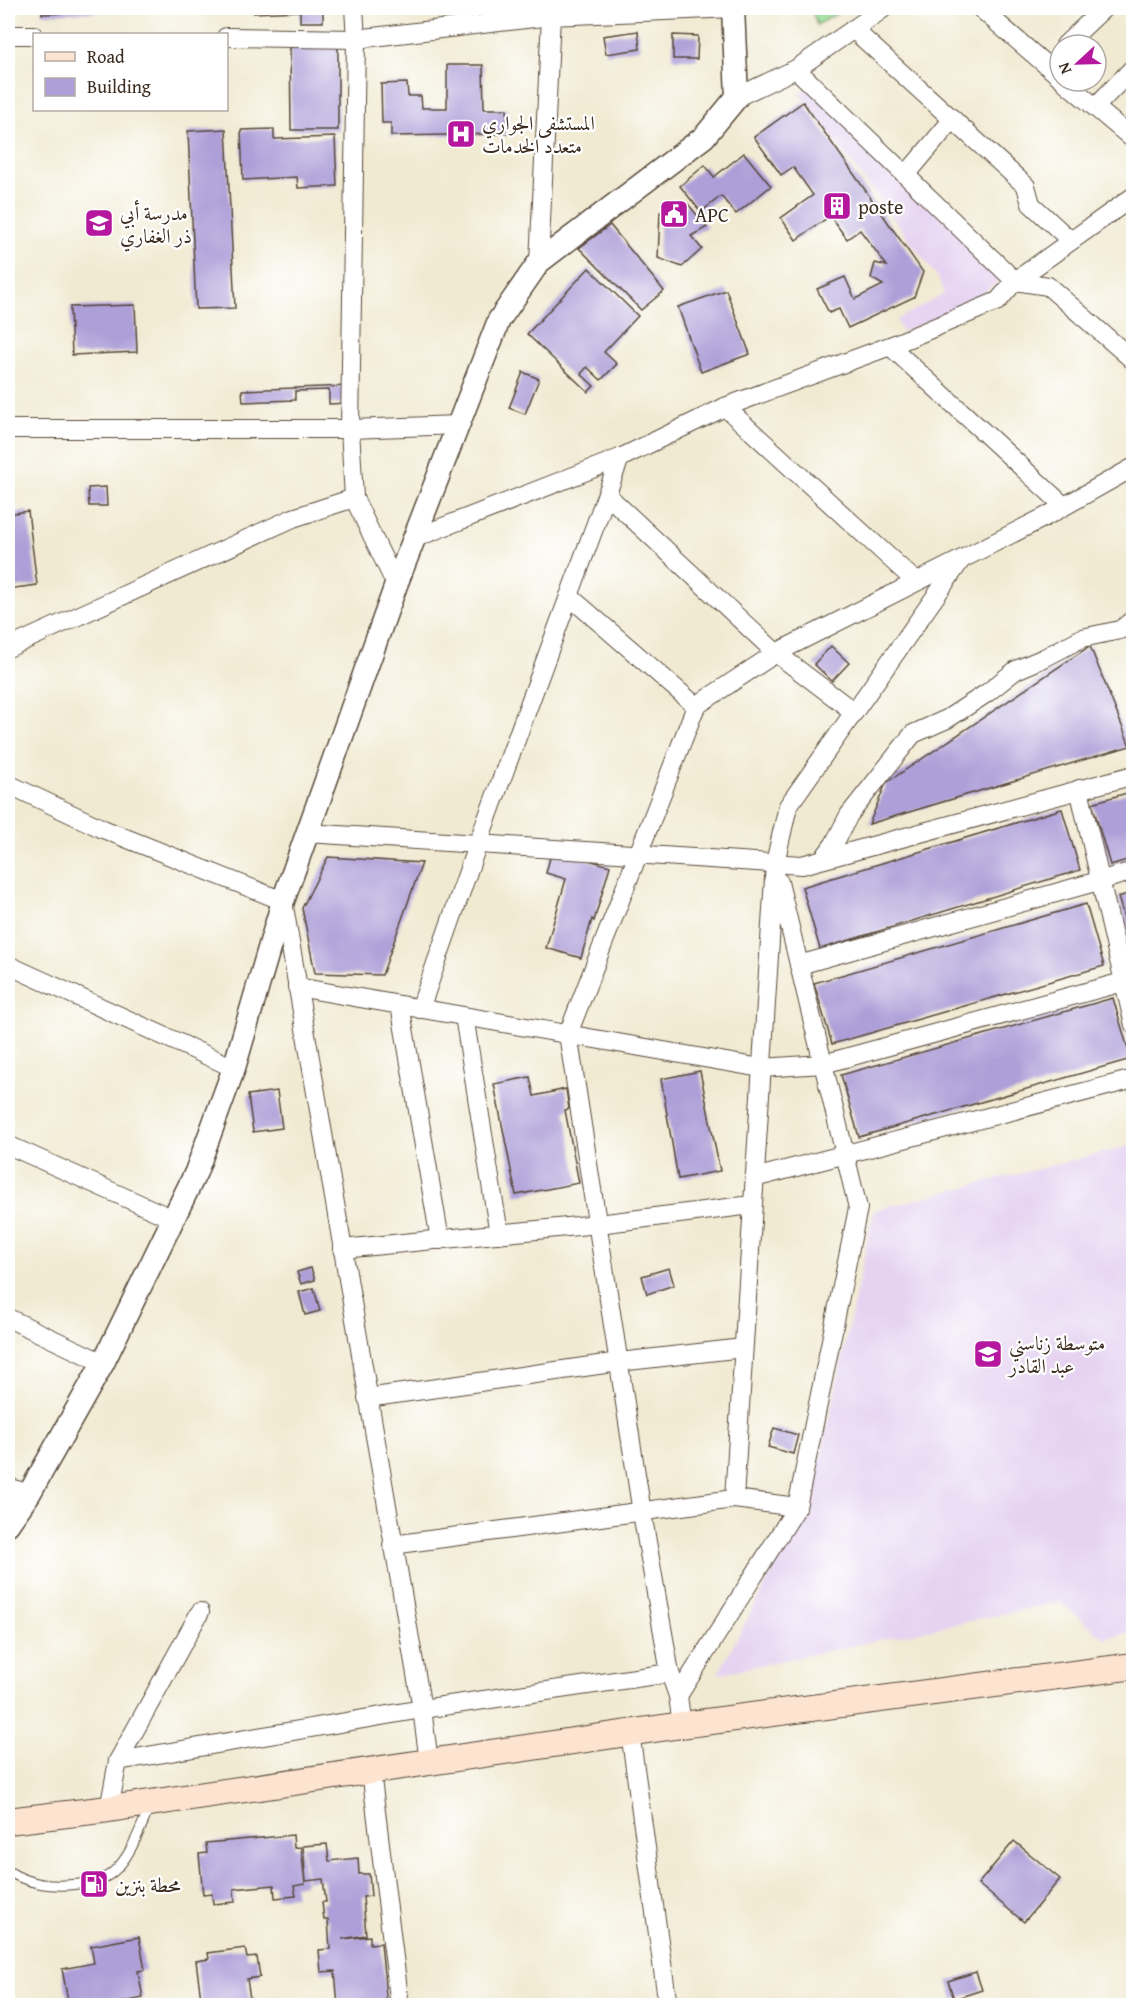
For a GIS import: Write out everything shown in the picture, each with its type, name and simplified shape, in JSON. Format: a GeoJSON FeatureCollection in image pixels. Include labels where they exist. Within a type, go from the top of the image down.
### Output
{"type":"FeatureCollection","features":[{"type":"Feature","properties":{"kind":"main road"},"geometry":{"type":"LineString","coordinates":[[8,1821],[152,1803],[630,1732],[1134,1666]]}},
{"type":"Feature","properties":{"kind":"street"},"geometry":{"type":"LineString","coordinates":[[354,8],[356,39],[350,429],[354,498],[396,585]]}},
{"type":"Feature","properties":{"kind":"street"},"geometry":{"type":"LineString","coordinates":[[228,37],[356,39],[551,16],[733,8],[737,97]]}},
{"type":"Feature","properties":{"kind":"street"},"geometry":{"type":"LineString","coordinates":[[8,1524],[18,1490],[104,1363],[196,1172],[234,1068],[283,901],[307,833],[396,585],[499,320],[539,262],[704,137],[737,97],[796,69],[884,8]]}},
{"type":"Feature","properties":{"kind":"street"},"geometry":{"type":"LineString","coordinates":[[981,8],[1048,67]]}},
{"type":"Feature","properties":{"kind":"street"},"geometry":{"type":"LineString","coordinates":[[1078,33],[1104,8]]}},
{"type":"Feature","properties":{"kind":"street"},"geometry":{"type":"LineString","coordinates":[[539,262],[551,16]]}},
{"type":"Feature","properties":{"kind":"street"},"geometry":{"type":"LineString","coordinates":[[853,29],[1026,186],[1031,204],[1071,241]]}},
{"type":"Feature","properties":{"kind":"street"},"geometry":{"type":"LineString","coordinates":[[8,35],[33,35]]}},
{"type":"Feature","properties":{"kind":"street"},"geometry":{"type":"LineString","coordinates":[[1045,65],[1048,62]]}},
{"type":"Feature","properties":{"kind":"street"},"geometry":{"type":"LineString","coordinates":[[1095,107],[1134,67]]}},
{"type":"Feature","properties":{"kind":"street"},"geometry":{"type":"LineString","coordinates":[[796,69],[1015,281],[1048,286],[1134,361]]}},
{"type":"Feature","properties":{"kind":"street"},"geometry":{"type":"LineString","coordinates":[[1078,93],[1134,140]]}},
{"type":"Feature","properties":{"kind":"street"},"geometry":{"type":"LineString","coordinates":[[906,175],[953,119]]}},
{"type":"Feature","properties":{"kind":"street"},"geometry":{"type":"LineString","coordinates":[[415,538],[620,458],[725,407],[890,346],[998,301],[1015,281],[1134,196]]}},
{"type":"Feature","properties":{"kind":"street"},"geometry":{"type":"LineString","coordinates":[[890,346],[1064,506]]}},
{"type":"Feature","properties":{"kind":"street"},"geometry":{"type":"LineString","coordinates":[[725,407],[915,581]]}},
{"type":"Feature","properties":{"kind":"street"},"geometry":{"type":"LineString","coordinates":[[8,429],[350,429],[458,425]]}},
{"type":"Feature","properties":{"kind":"street"},"geometry":{"type":"LineString","coordinates":[[420,1009],[478,843],[620,458]]}},
{"type":"Feature","properties":{"kind":"street"},"geometry":{"type":"LineString","coordinates":[[682,1725],[678,1696],[670,1672],[642,1513],[568,1034],[696,706],[776,653],[962,559],[1134,468]]}},
{"type":"Feature","properties":{"kind":"street"},"geometry":{"type":"LineString","coordinates":[[607,495],[776,653],[854,712]]}},
{"type":"Feature","properties":{"kind":"street"},"geometry":{"type":"LineString","coordinates":[[8,648],[293,518],[354,498]]}},
{"type":"Feature","properties":{"kind":"street"},"geometry":{"type":"LineString","coordinates":[[734,1499],[775,862],[788,806],[962,559]]}},
{"type":"Feature","properties":{"kind":"street"},"geometry":{"type":"LineString","coordinates":[[569,596],[696,706]]}},
{"type":"Feature","properties":{"kind":"street"},"geometry":{"type":"LineString","coordinates":[[823,859],[834,844],[849,815],[913,734],[946,719],[987,693],[1016,670],[1082,638],[1120,630],[1134,619]]}},
{"type":"Feature","properties":{"kind":"street"},"geometry":{"type":"LineString","coordinates":[[307,833],[802,865],[1134,775]]}},
{"type":"Feature","properties":{"kind":"street"},"geometry":{"type":"LineString","coordinates":[[8,784],[103,829],[283,901]]}},
{"type":"Feature","properties":{"kind":"street"},"geometry":{"type":"LineString","coordinates":[[1079,789],[1100,881],[1129,981],[1134,1025]]}},
{"type":"Feature","properties":{"kind":"street"},"geometry":{"type":"LineString","coordinates":[[678,1696],[797,1507],[858,1208],[775,862]]}},
{"type":"Feature","properties":{"kind":"street"},"geometry":{"type":"LineString","coordinates":[[799,965],[1134,871]]}},
{"type":"Feature","properties":{"kind":"street"},"geometry":{"type":"LineString","coordinates":[[283,901],[422,1709],[429,1762]]}},
{"type":"Feature","properties":{"kind":"street"},"geometry":{"type":"LineString","coordinates":[[8,965],[234,1068]]}},
{"type":"Feature","properties":{"kind":"street"},"geometry":{"type":"LineString","coordinates":[[297,987],[761,1068],[823,1064],[1129,981]]}},
{"type":"Feature","properties":{"kind":"street"},"geometry":{"type":"LineString","coordinates":[[400,1005],[440,1240]]}},
{"type":"Feature","properties":{"kind":"street"},"geometry":{"type":"LineString","coordinates":[[464,1016],[499,1234]]}},
{"type":"Feature","properties":{"kind":"street"},"geometry":{"type":"LineString","coordinates":[[754,1178],[1134,1079]]}},
{"type":"Feature","properties":{"kind":"street"},"geometry":{"type":"LineString","coordinates":[[8,1144],[173,1219]]}},
{"type":"Feature","properties":{"kind":"street"},"geometry":{"type":"LineString","coordinates":[[342,1249],[598,1224],[752,1204]]}},
{"type":"Feature","properties":{"kind":"street"},"geometry":{"type":"LineString","coordinates":[[8,1318],[104,1363]]}},
{"type":"Feature","properties":{"kind":"street"},"geometry":{"type":"LineString","coordinates":[[367,1398],[619,1362],[743,1348]]}},
{"type":"Feature","properties":{"kind":"street"},"geometry":{"type":"LineString","coordinates":[[392,1545],[734,1499],[797,1507]]}},
{"type":"Feature","properties":{"kind":"street"},"geometry":{"type":"LineString","coordinates":[[109,1809],[118,1761],[200,1612]]}},
{"type":"Feature","properties":{"kind":"street"},"geometry":{"type":"LineString","coordinates":[[118,1761],[422,1709],[670,1672]]}},
{"type":"Feature","properties":{"kind":"street"},"geometry":{"type":"LineString","coordinates":[[630,1732],[668,2006]]}},
{"type":"Feature","properties":{"kind":"street"},"geometry":{"type":"LineString","coordinates":[[371,1771],[400,2006]]}},
{"type":"Feature","properties":{"kind":"lane"},"geometry":{"type":"LineString","coordinates":[[8,1871],[24,1880],[49,1886],[104,1879],[115,1871],[130,1850],[152,1803]]}},
{"type":"Feature","properties":{"kind":"shaded area"},"geometry":{"type":"Polygon","coordinates":[[[807,86],[1004,277],[964,308],[902,332],[896,320],[944,294],[938,278],[800,94],[807,86]]]}},
{"type":"Feature","properties":{"kind":"shaded area","name":"متوسطة زناسني عبد القادر"},"geometry":{"type":"Polygon","coordinates":[[[1133,1145],[1133,1631],[1105,1639],[1060,1602],[718,1674],[812,1497],[874,1210],[1133,1145]]]}},
{"type":"Feature","properties":{"kind":"green space"},"geometry":{"type":"Polygon","coordinates":[[[811,8],[846,8],[817,25],[811,8]]]}},
{"type":"Feature","properties":{"kind":"building"},"geometry":{"type":"Polygon","coordinates":[[[42,8],[176,8],[176,9],[42,14],[42,8]]]}},
{"type":"Feature","properties":{"kind":"building"},"geometry":{"type":"Polygon","coordinates":[[[254,8],[323,8],[323,22],[300,22],[300,11],[254,13],[254,8]]]}},
{"type":"Feature","properties":{"kind":"building"},"geometry":{"type":"Polygon","coordinates":[[[638,31],[640,49],[606,54],[603,36],[638,31]]]}},
{"type":"Feature","properties":{"kind":"building"},"geometry":{"type":"Polygon","coordinates":[[[673,35],[698,36],[697,59],[673,59],[673,35]]]}},
{"type":"Feature","properties":{"kind":"building"},"geometry":{"type":"Polygon","coordinates":[[[290,45],[338,45],[338,130],[291,130],[290,45]]]}},
{"type":"Feature","properties":{"kind":"building"},"geometry":{"type":"Polygon","coordinates":[[[447,65],[483,65],[484,109],[507,109],[508,134],[391,136],[391,123],[382,123],[381,84],[407,83],[408,96],[421,96],[422,108],[447,108],[447,65]]]}},
{"type":"Feature","properties":{"kind":"building","name":"poste"},"geometry":{"type":"Polygon","coordinates":[[[803,102],[923,272],[914,297],[848,328],[839,309],[829,313],[817,289],[845,277],[855,299],[883,285],[871,278],[875,263],[887,266],[860,230],[847,239],[830,216],[796,240],[781,218],[813,195],[793,167],[781,175],[754,137],[803,102]]]}},
{"type":"Feature","properties":{"kind":"building"},"geometry":{"type":"Polygon","coordinates":[[[226,129],[235,308],[196,309],[188,131],[226,129]]]}},
{"type":"Feature","properties":{"kind":"building"},"geometry":{"type":"Polygon","coordinates":[[[274,129],[274,139],[335,137],[337,186],[298,188],[297,177],[243,180],[241,130],[274,129]]]}},
{"type":"Feature","properties":{"kind":"building"},"geometry":{"type":"Polygon","coordinates":[[[744,153],[771,186],[736,214],[721,196],[701,212],[680,186],[705,165],[714,177],[744,153]]]}},
{"type":"Feature","properties":{"kind":"building"},"geometry":{"type":"Polygon","coordinates":[[[688,204],[707,227],[691,236],[702,249],[682,267],[658,258],[660,212],[675,214],[688,204]]]}},
{"type":"Feature","properties":{"kind":"building"},"geometry":{"type":"Polygon","coordinates":[[[610,225],[664,291],[641,310],[579,248],[610,225]]]}},
{"type":"Feature","properties":{"kind":"building"},"geometry":{"type":"Polygon","coordinates":[[[589,268],[638,316],[604,352],[617,364],[601,380],[587,367],[581,374],[594,386],[588,392],[527,334],[589,268]]]}},
{"type":"Feature","properties":{"kind":"building"},"geometry":{"type":"Polygon","coordinates":[[[726,290],[750,354],[701,372],[678,307],[726,290]]]}},
{"type":"Feature","properties":{"kind":"building"},"geometry":{"type":"Polygon","coordinates":[[[135,305],[137,352],[72,355],[70,307],[135,305]]]}},
{"type":"Feature","properties":{"kind":"building"},"geometry":{"type":"Polygon","coordinates":[[[523,372],[539,379],[525,414],[509,408],[523,372]]]}},
{"type":"Feature","properties":{"kind":"building"},"geometry":{"type":"Polygon","coordinates":[[[349,386],[349,403],[329,404],[329,390],[295,391],[295,400],[243,402],[242,390],[349,386]]]}},
{"type":"Feature","properties":{"kind":"building"},"geometry":{"type":"Polygon","coordinates":[[[106,487],[107,506],[89,506],[88,488],[106,487]]]}},
{"type":"Feature","properties":{"kind":"building"},"geometry":{"type":"Polygon","coordinates":[[[28,511],[37,585],[8,589],[8,514],[28,511]]]}},
{"type":"Feature","properties":{"kind":"building"},"geometry":{"type":"Polygon","coordinates":[[[831,646],[849,663],[832,681],[814,664],[831,646]]]}},
{"type":"Feature","properties":{"kind":"building"},"geometry":{"type":"Polygon","coordinates":[[[1090,646],[1130,746],[869,824],[886,783],[1090,646]]]}},
{"type":"Feature","properties":{"kind":"building"},"geometry":{"type":"Polygon","coordinates":[[[1134,791],[1134,858],[1110,865],[1092,803],[1134,791]]]}},
{"type":"Feature","properties":{"kind":"building"},"geometry":{"type":"Polygon","coordinates":[[[1062,809],[1080,870],[820,949],[802,887],[1062,809]]]}},
{"type":"Feature","properties":{"kind":"building"},"geometry":{"type":"Polygon","coordinates":[[[552,850],[610,866],[581,958],[546,948],[566,879],[546,873],[552,850]]]}},
{"type":"Feature","properties":{"kind":"building"},"geometry":{"type":"Polygon","coordinates":[[[328,857],[422,863],[382,975],[315,973],[302,908],[328,857]]]}},
{"type":"Feature","properties":{"kind":"building"},"geometry":{"type":"Polygon","coordinates":[[[1134,892],[1134,948],[1133,948],[1118,897],[1134,892]]]}},
{"type":"Feature","properties":{"kind":"building"},"geometry":{"type":"Polygon","coordinates":[[[1086,904],[1104,966],[832,1044],[814,983],[1086,904]]]}},
{"type":"Feature","properties":{"kind":"building"},"geometry":{"type":"Polygon","coordinates":[[[1113,998],[1131,1059],[859,1137],[841,1075],[1113,998]]]}},
{"type":"Feature","properties":{"kind":"building"},"geometry":{"type":"Polygon","coordinates":[[[700,1071],[720,1171],[678,1179],[661,1079],[700,1071]]]}},
{"type":"Feature","properties":{"kind":"building"},"geometry":{"type":"Polygon","coordinates":[[[530,1077],[534,1096],[566,1089],[569,1109],[565,1110],[579,1183],[516,1195],[494,1084],[530,1077]]]}},
{"type":"Feature","properties":{"kind":"building"},"geometry":{"type":"Polygon","coordinates":[[[277,1091],[282,1128],[253,1132],[248,1095],[277,1091]]]}},
{"type":"Feature","properties":{"kind":"building"},"geometry":{"type":"Polygon","coordinates":[[[311,1268],[315,1280],[301,1284],[297,1272],[311,1268]]]}},
{"type":"Feature","properties":{"kind":"building"},"geometry":{"type":"Polygon","coordinates":[[[669,1268],[674,1285],[647,1294],[642,1276],[669,1268]]]}},
{"type":"Feature","properties":{"kind":"building"},"geometry":{"type":"Polygon","coordinates":[[[314,1288],[320,1311],[305,1315],[299,1292],[314,1288]]]}},
{"type":"Feature","properties":{"kind":"building"},"geometry":{"type":"Polygon","coordinates":[[[774,1428],[798,1435],[793,1454],[768,1447],[774,1428]]]}},
{"type":"Feature","properties":{"kind":"building"},"geometry":{"type":"Polygon","coordinates":[[[293,1835],[294,1848],[301,1847],[305,1884],[294,1886],[296,1896],[275,1898],[274,1885],[234,1889],[235,1902],[213,1904],[212,1894],[203,1895],[199,1854],[207,1853],[206,1843],[293,1835]]]}},
{"type":"Feature","properties":{"kind":"building"},"geometry":{"type":"Polygon","coordinates":[[[1014,1841],[1060,1879],[1024,1922],[978,1884],[1014,1841]]]}},
{"type":"Feature","properties":{"kind":"building"},"geometry":{"type":"Polygon","coordinates":[[[327,1844],[329,1861],[358,1858],[359,1874],[369,1874],[371,1896],[363,1897],[366,1935],[342,1939],[370,1936],[370,1944],[381,1943],[387,2006],[338,2006],[335,1971],[321,1972],[319,1950],[330,1949],[328,1920],[324,1920],[322,1902],[326,1902],[323,1879],[306,1881],[303,1846],[327,1844]]]}},
{"type":"Feature","properties":{"kind":"building"},"geometry":{"type":"Polygon","coordinates":[[[139,1937],[145,1970],[138,1971],[143,1998],[124,2002],[125,2006],[69,2006],[62,1969],[94,1963],[91,1946],[139,1937]]]}},
{"type":"Feature","properties":{"kind":"building"},"geometry":{"type":"Polygon","coordinates":[[[245,1948],[247,1958],[257,1957],[260,1977],[247,1979],[251,2006],[202,2006],[196,1961],[209,1959],[208,1953],[245,1948]]]}},
{"type":"Feature","properties":{"kind":"building"},"geometry":{"type":"Polygon","coordinates":[[[976,1972],[982,1990],[954,1999],[948,1981],[976,1972]]]}},
{"type":"Feature","properties":{"kind":"place","name":"المستشفى الجواري متعدد الخدمات"},"geometry":{"type":"Point","coordinates":[461,134]}},
{"type":"Feature","properties":{"kind":"place","name":"poste"},"geometry":{"type":"Point","coordinates":[837,206]}},
{"type":"Feature","properties":{"kind":"place","name":"APC"},"geometry":{"type":"Point","coordinates":[674,214]}},
{"type":"Feature","properties":{"kind":"place","name":"مدرسة أبي ذر الغفاري"},"geometry":{"type":"Point","coordinates":[99,223]}},
{"type":"Feature","properties":{"kind":"place","name":"متوسطة زناسني عبد القادر"},"geometry":{"type":"Point","coordinates":[988,1354]}},
{"type":"Feature","properties":{"kind":"place","name":"محطة بنزين"},"geometry":{"type":"Point","coordinates":[94,1884]}}]}
